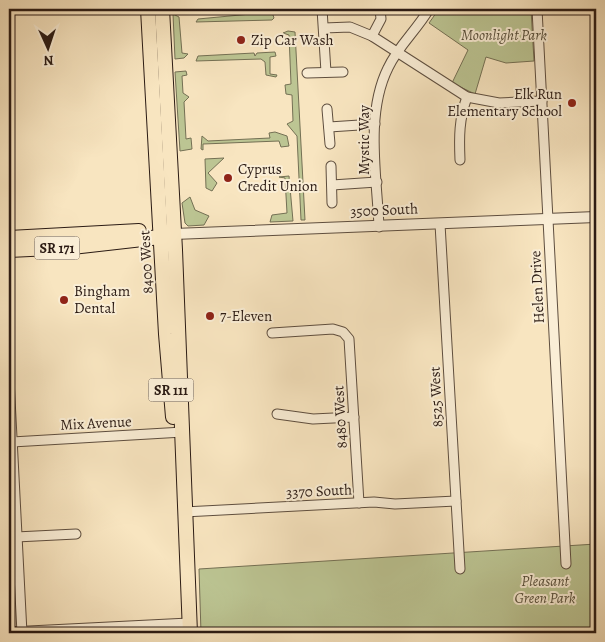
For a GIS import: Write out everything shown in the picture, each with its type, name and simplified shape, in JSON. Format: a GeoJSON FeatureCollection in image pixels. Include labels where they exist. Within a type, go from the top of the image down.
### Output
{"type":"FeatureCollection","features":[{"type":"Feature","properties":{"kind":"main road","name":"8400 West"},"geometry":{"type":"LineString","coordinates":[[148,9],[179,432],[189,628]]}},
{"type":"Feature","properties":{"kind":"main road","name":"8400 West"},"geometry":{"type":"LineString","coordinates":[[162,9],[165,235]]}},
{"type":"Feature","properties":{"kind":"main road","name":"3500 South"},"geometry":{"type":"LineString","coordinates":[[9,238],[119,231],[165,235]]}},
{"type":"Feature","properties":{"kind":"main road","name":"3500 South"},"geometry":{"type":"LineString","coordinates":[[9,250],[72,247],[165,235]]}},
{"type":"Feature","properties":{"kind":"street"},"geometry":{"type":"LineString","coordinates":[[322,9],[326,72]]}},
{"type":"Feature","properties":{"kind":"street"},"geometry":{"type":"LineString","coordinates":[[372,36],[381,19],[380,9]]}},
{"type":"Feature","properties":{"kind":"street","name":"Mystic Way"},"geometry":{"type":"LineString","coordinates":[[380,227],[375,124],[377,99],[383,80],[397,52],[429,9]]}},
{"type":"Feature","properties":{"kind":"street","name":"Helen Drive"},"geometry":{"type":"LineString","coordinates":[[537,9],[566,564]]}},
{"type":"Feature","properties":{"kind":"street"},"geometry":{"type":"LineString","coordinates":[[324,28],[350,27],[372,36],[467,97],[498,103],[542,101]]}},
{"type":"Feature","properties":{"kind":"street"},"geometry":{"type":"LineString","coordinates":[[307,73],[343,72]]}},
{"type":"Feature","properties":{"kind":"street"},"geometry":{"type":"LineString","coordinates":[[460,160],[459,126],[461,113],[467,97]]}},
{"type":"Feature","properties":{"kind":"street"},"geometry":{"type":"LineString","coordinates":[[327,109],[330,144]]}},
{"type":"Feature","properties":{"kind":"street"},"geometry":{"type":"LineString","coordinates":[[329,127],[375,124]]}},
{"type":"Feature","properties":{"kind":"street"},"geometry":{"type":"LineString","coordinates":[[330,166],[332,203]]}},
{"type":"Feature","properties":{"kind":"street"},"geometry":{"type":"LineString","coordinates":[[332,185],[377,182]]}},
{"type":"Feature","properties":{"kind":"street","name":"3500 South"},"geometry":{"type":"LineString","coordinates":[[165,235],[596,217]]}},
{"type":"Feature","properties":{"kind":"street","name":"8525 West"},"geometry":{"type":"LineString","coordinates":[[440,224],[460,569]]}},
{"type":"Feature","properties":{"kind":"street","name":"8480 West"},"geometry":{"type":"LineString","coordinates":[[272,333],[333,329],[347,335],[350,344],[359,503]]}},
{"type":"Feature","properties":{"kind":"street"},"geometry":{"type":"LineString","coordinates":[[9,379],[22,632]]}},
{"type":"Feature","properties":{"kind":"street"},"geometry":{"type":"LineString","coordinates":[[277,414],[303,419],[354,417]]}},
{"type":"Feature","properties":{"kind":"street","name":"Mix Avenue"},"geometry":{"type":"LineString","coordinates":[[12,442],[179,432]]}},
{"type":"Feature","properties":{"kind":"street","name":"3370 South"},"geometry":{"type":"LineString","coordinates":[[184,512],[359,503],[395,504],[456,501]]}},
{"type":"Feature","properties":{"kind":"street"},"geometry":{"type":"LineString","coordinates":[[16,537],[76,534]]}},
{"type":"Feature","properties":{"kind":"street"},"geometry":{"type":"LineString","coordinates":[[9,632],[189,628]]}},
{"type":"Feature","properties":{"kind":"green space","name":"Moonlight Park"},"geometry":{"type":"Polygon","coordinates":[[[439,9],[531,9],[534,61],[506,63],[486,57],[475,94],[452,83],[468,50],[429,23],[439,9]]]}},
{"type":"Feature","properties":{"kind":"green space"},"geometry":{"type":"Polygon","coordinates":[[[272,12],[274,18],[272,20],[196,22],[198,19],[272,12]]]}},
{"type":"Feature","properties":{"kind":"green space"},"geometry":{"type":"Polygon","coordinates":[[[173,14],[179,17],[182,53],[188,54],[184,58],[175,59],[173,14]]]}},
{"type":"Feature","properties":{"kind":"green space"},"geometry":{"type":"Polygon","coordinates":[[[288,31],[295,32],[305,220],[301,220],[297,136],[287,124],[293,121],[292,95],[286,94],[285,85],[291,84],[289,35],[283,33],[288,31]]]}},
{"type":"Feature","properties":{"kind":"green space"},"geometry":{"type":"Polygon","coordinates":[[[275,52],[276,56],[270,57],[270,74],[277,75],[276,77],[266,75],[265,62],[261,59],[196,61],[198,56],[254,53],[255,56],[257,53],[275,52]]]}},
{"type":"Feature","properties":{"kind":"green space"},"geometry":{"type":"Polygon","coordinates":[[[186,71],[187,75],[182,76],[183,93],[189,97],[184,102],[186,139],[191,138],[192,149],[180,151],[175,72],[186,71]]]}},
{"type":"Feature","properties":{"kind":"green space"},"geometry":{"type":"Polygon","coordinates":[[[275,132],[287,136],[289,146],[281,147],[279,141],[203,144],[203,150],[201,149],[202,136],[208,141],[270,138],[269,133],[275,132]]]}},
{"type":"Feature","properties":{"kind":"green space"},"geometry":{"type":"Polygon","coordinates":[[[224,158],[208,173],[217,183],[212,191],[206,188],[205,159],[224,158]]]}},
{"type":"Feature","properties":{"kind":"green space"},"geometry":{"type":"Polygon","coordinates":[[[289,176],[293,221],[270,222],[272,215],[287,213],[285,178],[279,177],[289,176]]]}},
{"type":"Feature","properties":{"kind":"green space"},"geometry":{"type":"Polygon","coordinates":[[[190,197],[195,210],[209,216],[204,225],[188,226],[185,223],[182,203],[190,197]]]}},
{"type":"Feature","properties":{"kind":"green space","name":"Pleasant Green Park"},"geometry":{"type":"Polygon","coordinates":[[[596,544],[596,633],[201,633],[199,569],[596,544]]]}},
{"type":"Feature","properties":{"kind":"place","name":"Zip Car Wash"},"geometry":{"type":"Point","coordinates":[241,40]}},
{"type":"Feature","properties":{"kind":"place","name":"Elk Run Elementary School"},"geometry":{"type":"Point","coordinates":[572,103]}},
{"type":"Feature","properties":{"kind":"place","name":"Cyprus Credit Union"},"geometry":{"type":"Point","coordinates":[228,178]}},
{"type":"Feature","properties":{"kind":"place","name":"Bingham Dental"},"geometry":{"type":"Point","coordinates":[64,300]}},
{"type":"Feature","properties":{"kind":"place","name":"7-Eleven"},"geometry":{"type":"Point","coordinates":[210,316]}}]}
